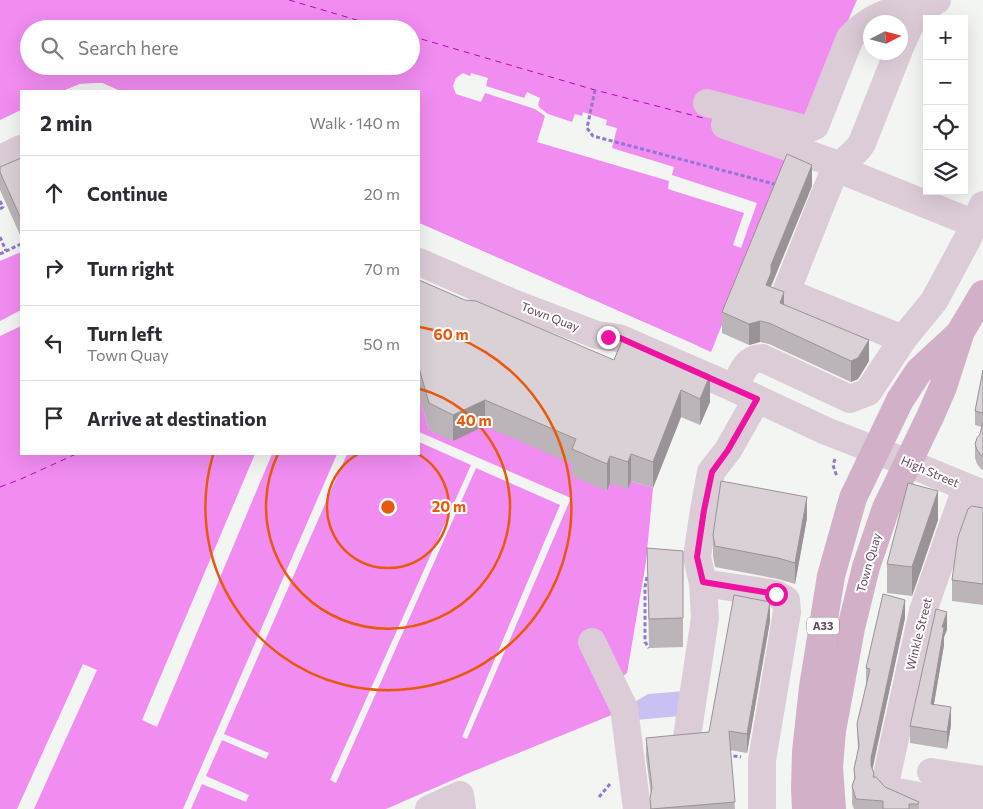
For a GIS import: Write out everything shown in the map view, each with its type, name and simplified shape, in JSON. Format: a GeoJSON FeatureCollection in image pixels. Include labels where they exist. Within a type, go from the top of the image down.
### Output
{"type":"FeatureCollection","features":[{"type":"Feature","properties":{"kind":"main road","name":"Town Quay"},"geometry":{"type":"LineString","coordinates":[[832,809],[829,767],[832,731],[851,628],[866,567],[886,508],[944,387],[962,331],[983,294]]}},
{"type":"Feature","properties":{"kind":"main road","name":"Town Quay"},"geometry":{"type":"LineString","coordinates":[[806,809],[806,752],[813,687],[831,576],[853,498],[900,400],[919,371],[962,331]]}},
{"type":"Feature","properties":{"kind":"street"},"geometry":{"type":"LineString","coordinates":[[908,26],[936,0]]}},
{"type":"Feature","properties":{"kind":"street"},"geometry":{"type":"LineString","coordinates":[[797,139],[808,129],[815,126],[850,38],[861,27],[863,28]]}},
{"type":"Feature","properties":{"kind":"street"},"geometry":{"type":"LineString","coordinates":[[888,60],[862,143],[858,150],[842,163],[833,174],[786,292],[903,339]]}},
{"type":"Feature","properties":{"kind":"street"},"geometry":{"type":"LineString","coordinates":[[687,737],[705,618],[703,582],[697,557],[704,510],[712,472],[728,450],[745,394],[747,363],[755,358],[762,358],[850,399],[868,392],[903,339],[938,295],[979,214],[842,163],[797,139],[705,111]]}},
{"type":"Feature","properties":{"kind":"street"},"geometry":{"type":"LineString","coordinates":[[0,159],[20,149]]}},
{"type":"Feature","properties":{"kind":"street","name":"Town Quay"},"geometry":{"type":"LineString","coordinates":[[420,262],[512,303],[597,335],[620,338],[826,431],[876,450]]}},
{"type":"Feature","properties":{"kind":"street"},"geometry":{"type":"LineString","coordinates":[[471,313],[512,303]]}},
{"type":"Feature","properties":{"kind":"street","name":"High Street"},"geometry":{"type":"LineString","coordinates":[[876,450],[974,491]]}},
{"type":"Feature","properties":{"kind":"street","name":"Winkle Street"},"geometry":{"type":"LineString","coordinates":[[974,491],[923,612],[886,779],[887,784],[896,792],[983,805]]}},
{"type":"Feature","properties":{"kind":"street"},"geometry":{"type":"LineString","coordinates":[[703,582],[776,594],[786,600],[787,612],[762,760],[762,809]]}},
{"type":"Feature","properties":{"kind":"street"},"geometry":{"type":"LineString","coordinates":[[592,642],[624,708],[637,809]]}},
{"type":"Feature","properties":{"kind":"street"},"geometry":{"type":"LineString","coordinates":[[931,772],[983,780]]}},
{"type":"Feature","properties":{"kind":"street"},"geometry":{"type":"LineString","coordinates":[[429,809],[460,795],[462,809]]}},
{"type":"Feature","properties":{"kind":"path"},"geometry":{"type":"LineString","coordinates":[[595,90],[588,128],[593,136],[778,185]]}},
{"type":"Feature","properties":{"kind":"path"},"geometry":{"type":"LineString","coordinates":[[0,200],[3,207],[0,208]]}},
{"type":"Feature","properties":{"kind":"path"},"geometry":{"type":"LineString","coordinates":[[0,237],[6,251]]}},
{"type":"Feature","properties":{"kind":"path"},"geometry":{"type":"LineString","coordinates":[[0,254],[20,244]]}},
{"type":"Feature","properties":{"kind":"path"},"geometry":{"type":"LineString","coordinates":[[647,577],[645,587],[645,642],[649,648]]}},
{"type":"Feature","properties":{"kind":"path"},"geometry":{"type":"LineString","coordinates":[[719,753],[762,760]]}},
{"type":"Feature","properties":{"kind":"shaded area"},"geometry":{"type":"Polygon","coordinates":[[[0,0],[857,0],[799,134],[711,352],[420,223],[420,90],[118,90],[102,83],[80,84],[65,90],[20,90],[20,110],[0,120],[0,0]]]}},
{"type":"Feature","properties":{"kind":"shaded area"},"geometry":{"type":"Polygon","coordinates":[[[20,252],[20,455],[420,455],[420,398],[429,430],[485,426],[569,452],[606,491],[610,483],[631,481],[653,488],[646,562],[627,673],[602,693],[614,714],[386,809],[0,809],[0,261],[20,252]]]}},
{"type":"Feature","properties":{"kind":"shaded area"},"geometry":{"type":"Polygon","coordinates":[[[685,691],[680,716],[636,720],[633,703],[648,694],[685,691]]]}},
{"type":"Feature","properties":{"kind":"pier"},"geometry":{"type":"Polygon","coordinates":[[[463,73],[470,76],[471,73],[488,78],[486,86],[524,98],[527,92],[540,98],[538,105],[548,114],[572,122],[575,114],[582,116],[583,112],[607,120],[606,125],[617,128],[612,148],[674,167],[672,175],[757,203],[741,248],[733,245],[744,213],[668,189],[669,181],[537,142],[545,116],[535,109],[485,93],[481,102],[456,94],[453,86],[456,78],[463,73]]]}},
{"type":"Feature","properties":{"kind":"pier"},"geometry":{"type":"Polygon","coordinates":[[[102,83],[118,90],[111,90],[101,86],[80,86],[71,90],[65,90],[80,84],[102,83]]]}},
{"type":"Feature","properties":{"kind":"pier"},"geometry":{"type":"Polygon","coordinates":[[[420,223],[698,346],[697,349],[420,226],[420,223]]]}},
{"type":"Feature","properties":{"kind":"pier"},"geometry":{"type":"Polygon","coordinates":[[[20,311],[20,326],[0,336],[0,321],[20,311]]]}},
{"type":"Feature","properties":{"kind":"pier"},"geometry":{"type":"Polygon","coordinates":[[[420,432],[571,498],[467,739],[462,737],[560,505],[476,468],[336,783],[330,780],[471,465],[420,442],[420,432]]]}},
{"type":"Feature","properties":{"kind":"pier"},"geometry":{"type":"Polygon","coordinates":[[[255,455],[272,455],[157,727],[142,720],[255,455]]]}},
{"type":"Feature","properties":{"kind":"pier"},"geometry":{"type":"Polygon","coordinates":[[[337,455],[347,455],[224,734],[269,753],[266,759],[222,740],[206,776],[249,795],[246,802],[202,784],[191,809],[183,809],[337,455]]]}},
{"type":"Feature","properties":{"kind":"pier"},"geometry":{"type":"Polygon","coordinates":[[[83,664],[97,670],[34,809],[17,809],[83,664]]]}},
{"type":"Feature","properties":{"kind":"building"},"geometry":{"type":"Polygon","coordinates":[[[787,154],[812,165],[771,265],[771,273],[766,285],[784,292],[780,303],[869,340],[858,358],[851,361],[769,323],[760,321],[749,324],[722,312],[787,154]]]}},
{"type":"Feature","properties":{"kind":"building"},"geometry":{"type":"Polygon","coordinates":[[[20,158],[20,217],[0,172],[0,167],[20,158]]]}},
{"type":"Feature","properties":{"kind":"building"},"geometry":{"type":"Polygon","coordinates":[[[420,280],[465,300],[476,301],[614,360],[623,338],[710,375],[700,399],[681,390],[653,462],[631,454],[628,462],[610,456],[607,464],[572,449],[576,439],[485,400],[453,415],[429,403],[420,372],[420,280]]]}},
{"type":"Feature","properties":{"kind":"building"},"geometry":{"type":"Polygon","coordinates":[[[983,370],[983,413],[975,411],[983,370]]]}},
{"type":"Feature","properties":{"kind":"building"},"geometry":{"type":"Polygon","coordinates":[[[983,422],[983,456],[977,450],[975,444],[983,422]]]}},
{"type":"Feature","properties":{"kind":"building"},"geometry":{"type":"Polygon","coordinates":[[[721,481],[807,497],[795,563],[715,546],[713,535],[721,481]]]}},
{"type":"Feature","properties":{"kind":"building"},"geometry":{"type":"Polygon","coordinates":[[[908,483],[938,491],[912,567],[887,564],[908,483]]]}},
{"type":"Feature","properties":{"kind":"building"},"geometry":{"type":"Polygon","coordinates":[[[972,506],[983,508],[983,584],[952,580],[958,537],[968,509],[972,506]]]}},
{"type":"Feature","properties":{"kind":"building"},"geometry":{"type":"Polygon","coordinates":[[[647,548],[683,551],[683,618],[649,619],[647,548]]]}},
{"type":"Feature","properties":{"kind":"building"},"geometry":{"type":"Polygon","coordinates":[[[883,594],[905,600],[871,765],[873,777],[876,777],[885,787],[919,802],[918,804],[909,804],[909,809],[883,809],[883,801],[856,799],[852,786],[855,778],[854,769],[859,746],[857,724],[870,669],[866,668],[883,594]]]}},
{"type":"Feature","properties":{"kind":"building"},"geometry":{"type":"Polygon","coordinates":[[[734,595],[770,602],[747,734],[729,731],[735,802],[651,809],[650,798],[652,788],[646,738],[709,732],[734,595]]]}},
{"type":"Feature","properties":{"kind":"building"},"geometry":{"type":"Polygon","coordinates":[[[936,609],[947,612],[942,627],[944,628],[931,704],[951,707],[947,732],[910,726],[936,609]]]}},
{"type":"Feature","properties":{"kind":"ferry route"},"geometry":{"type":"LineString","coordinates":[[289,0],[357,20]]}},
{"type":"Feature","properties":{"kind":"ferry route"},"geometry":{"type":"LineString","coordinates":[[420,39],[595,90],[703,118]]}},
{"type":"Feature","properties":{"kind":"ferry route"},"geometry":{"type":"LineString","coordinates":[[0,487],[74,455]]}},
{"type":"Feature","properties":{"kind":"route"},"geometry":{"type":"LineString","coordinates":[[608,337],[620,338],[757,399],[728,450],[712,472],[697,557],[703,582],[776,594]]}}]}
